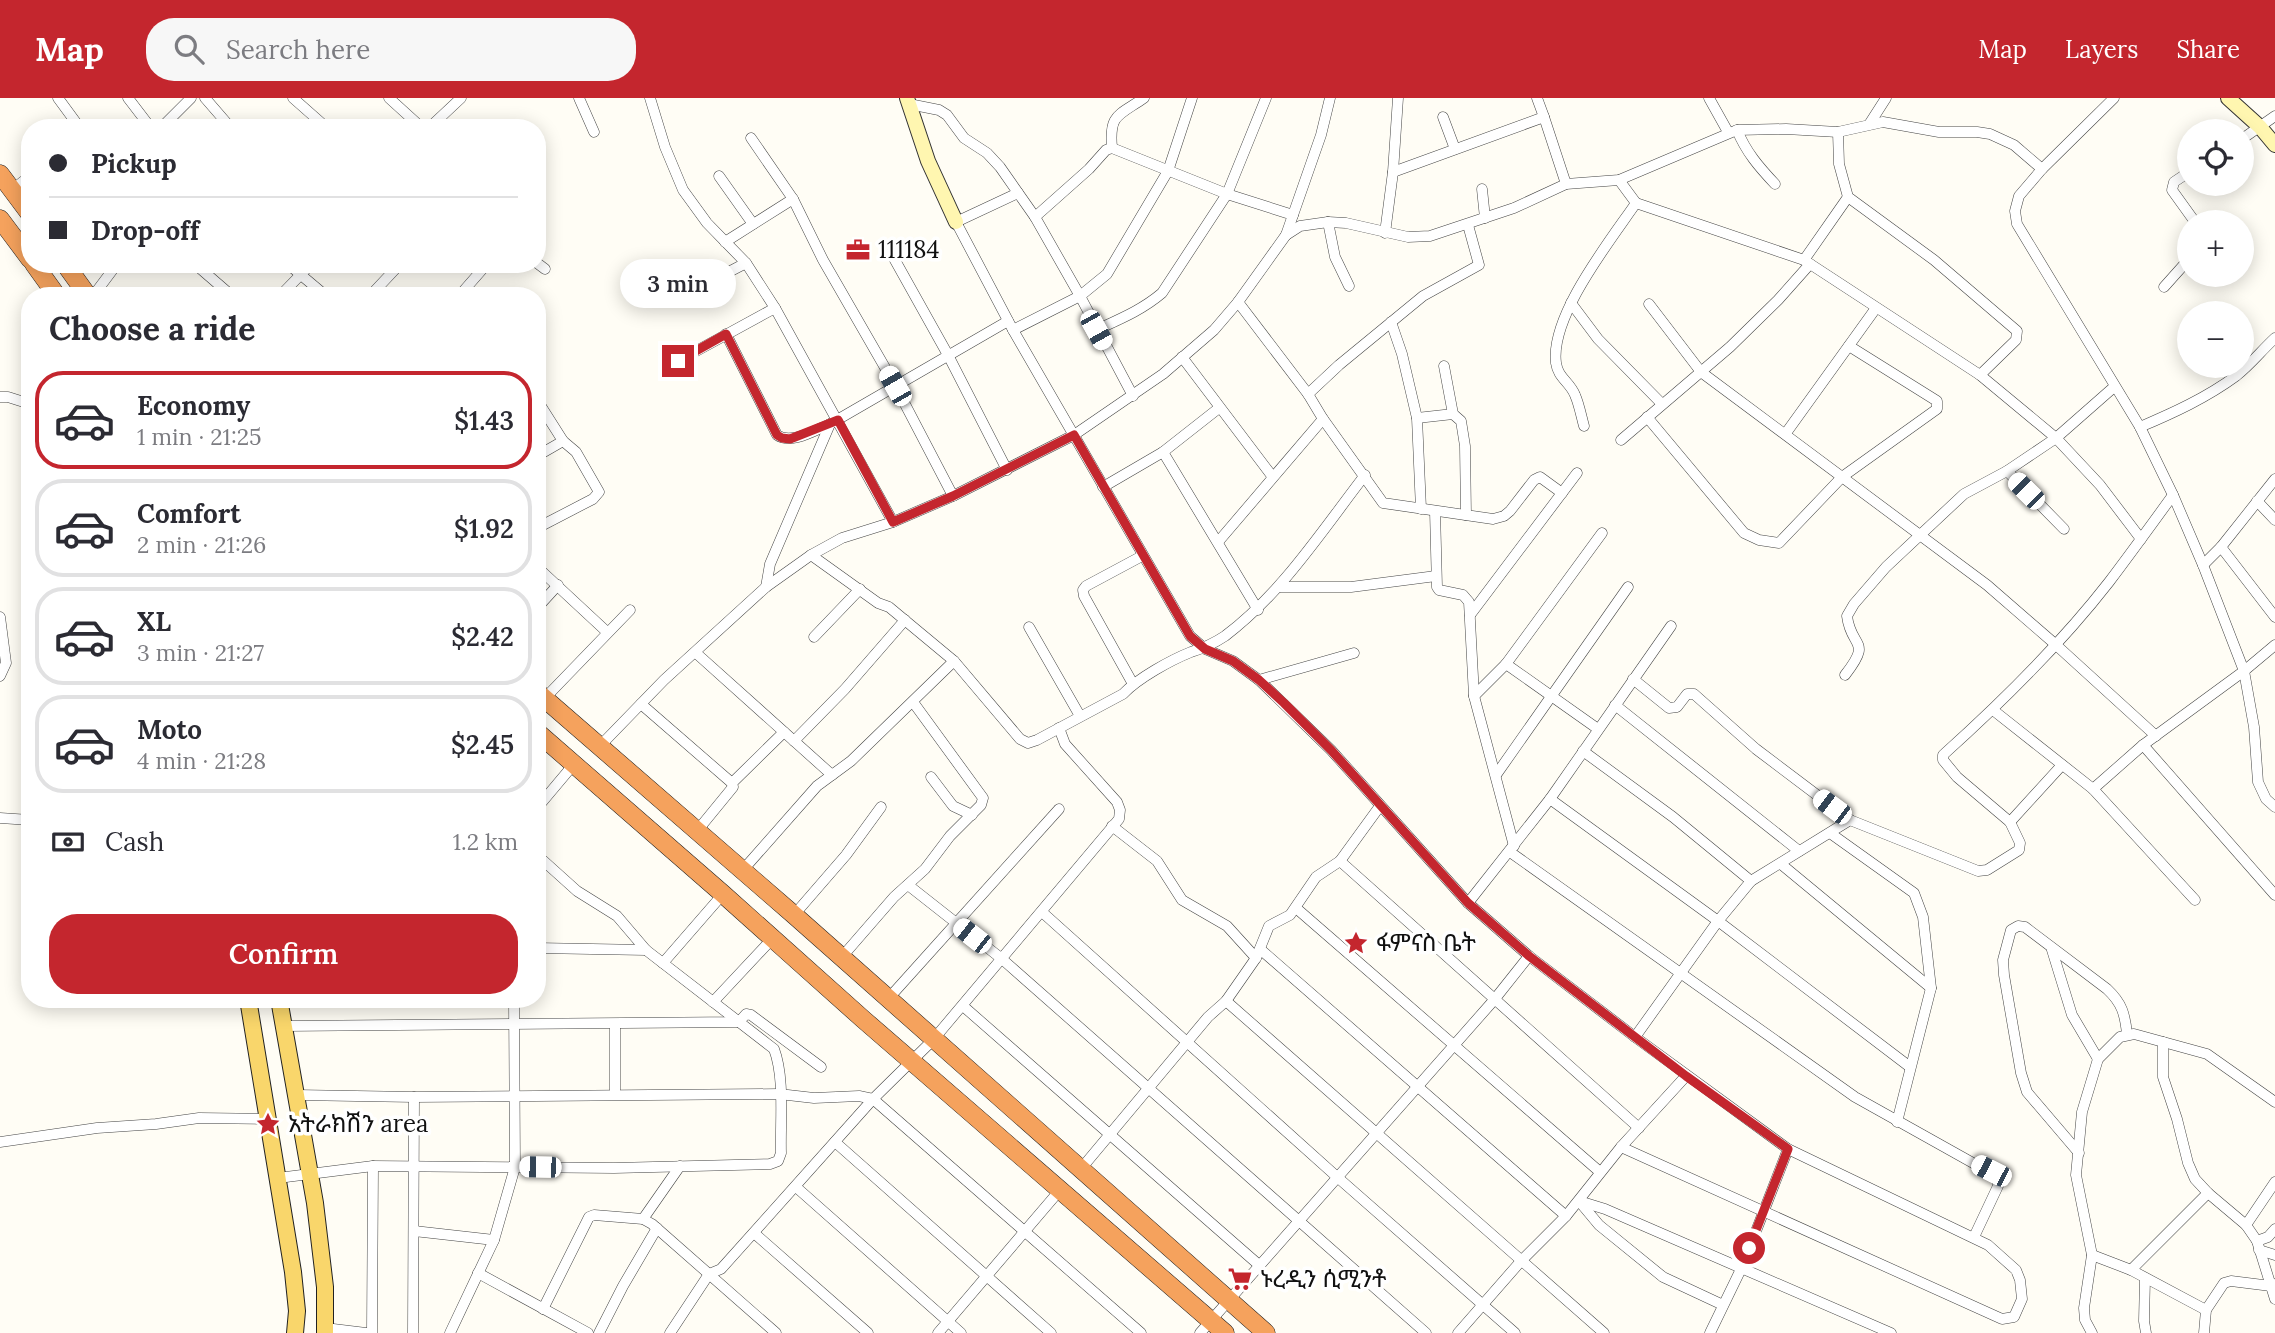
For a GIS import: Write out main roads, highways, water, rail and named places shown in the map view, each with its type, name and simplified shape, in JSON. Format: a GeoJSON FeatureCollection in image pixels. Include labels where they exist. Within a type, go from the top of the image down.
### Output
{"type":"FeatureCollection","features":[{"type":"Feature","properties":{"kind":"highway"},"geometry":{"type":"LineString","coordinates":[[0,174],[21,202]]}},
{"type":"Feature","properties":{"kind":"highway"},"geometry":{"type":"LineString","coordinates":[[0,219],[21,247]]}},
{"type":"Feature","properties":{"kind":"highway"},"geometry":{"type":"LineString","coordinates":[[72,273],[84,287]]}},
{"type":"Feature","properties":{"kind":"highway"},"geometry":{"type":"LineString","coordinates":[[546,699],[1266,1333]]}},
{"type":"Feature","properties":{"kind":"highway"},"geometry":{"type":"LineString","coordinates":[[546,740],[1060,1190],[1212,1329]]}},
{"type":"Feature","properties":{"kind":"main road"},"geometry":{"type":"LineString","coordinates":[[249,1008],[293,1272],[297,1311],[295,1333]]}},
{"type":"Feature","properties":{"kind":"main road"},"geometry":{"type":"LineString","coordinates":[[281,1008],[310,1175],[332,1331]]}},
{"type":"Feature","properties":{"kind":"place","name":"111184"},"geometry":{"type":"Point","coordinates":[858,250]}},
{"type":"Feature","properties":{"kind":"place","name":"ፋምናስ ቤት"},"geometry":{"type":"Point","coordinates":[1356,943]}},
{"type":"Feature","properties":{"kind":"place","name":"አትራክሽን area"},"geometry":{"type":"Point","coordinates":[268,1124]}},
{"type":"Feature","properties":{"kind":"place","name":"ኑረዲን ሲሚንቶ"},"geometry":{"type":"Point","coordinates":[1240,1279]}}]}
